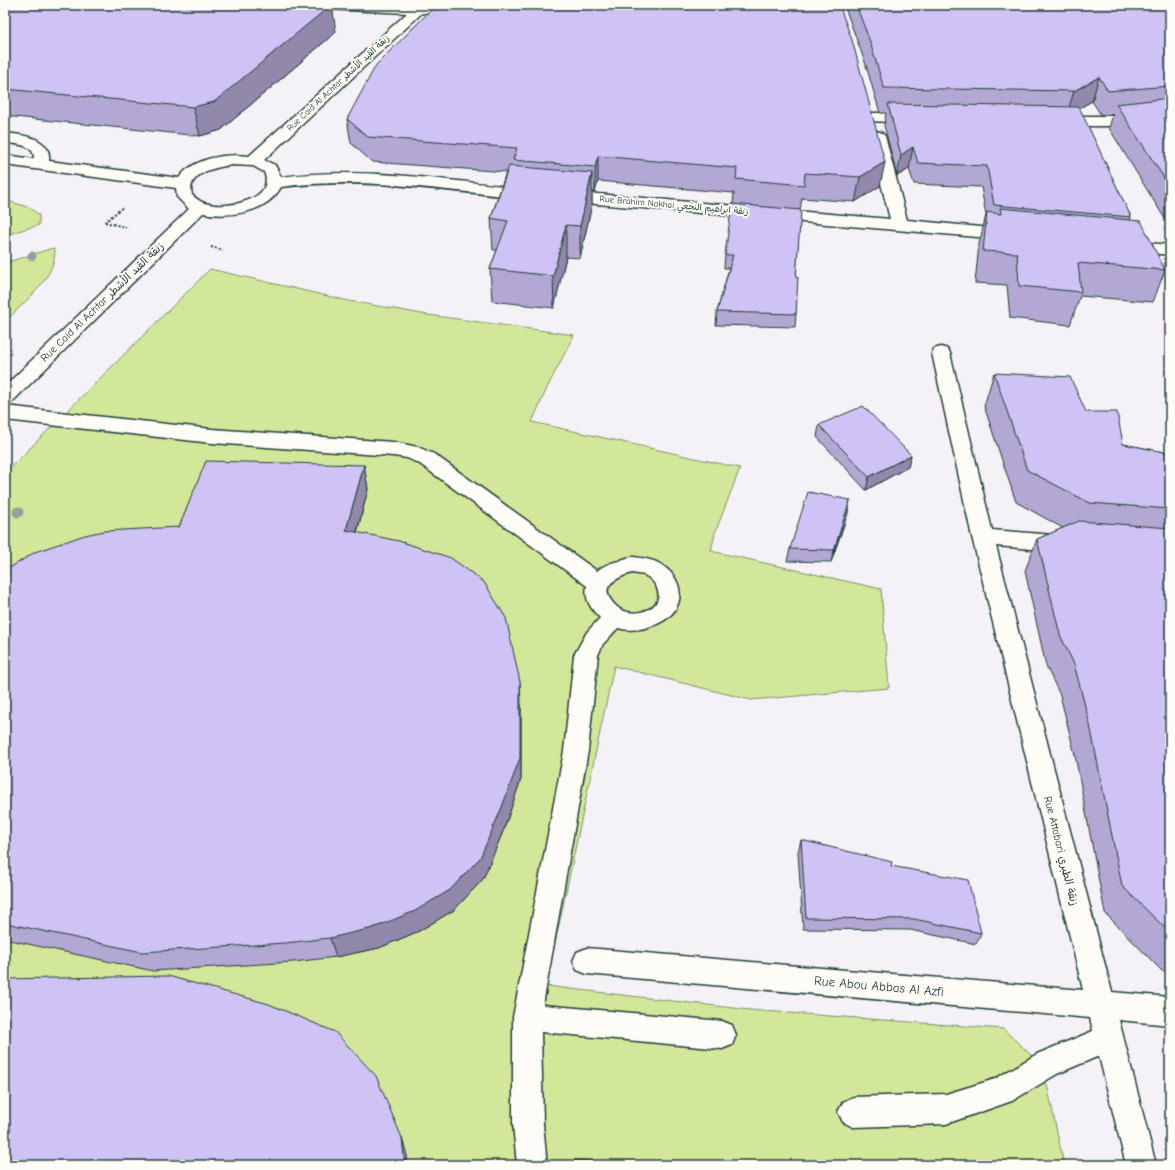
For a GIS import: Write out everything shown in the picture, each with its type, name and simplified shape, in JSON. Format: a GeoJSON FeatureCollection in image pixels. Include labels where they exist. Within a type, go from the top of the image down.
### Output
{"type":"FeatureCollection","features":[{"type":"Feature","properties":{"kind":"street"},"geometry":{"type":"LineString","coordinates":[[327,5],[482,8]]}},
{"type":"Feature","properties":{"kind":"street","name":"Rue Caid Al Achtar زنقة القيد الأشطر"},"geometry":{"type":"LineString","coordinates":[[253,162],[421,7]]}},
{"type":"Feature","properties":{"kind":"street"},"geometry":{"type":"LineString","coordinates":[[900,224],[871,111],[930,118]]}},
{"type":"Feature","properties":{"kind":"street"},"geometry":{"type":"LineString","coordinates":[[1045,121],[1121,121],[1170,115]]}},
{"type":"Feature","properties":{"kind":"street"},"geometry":{"type":"LineString","coordinates":[[5,138],[31,143],[38,147],[42,154],[41,164]]}},
{"type":"Feature","properties":{"kind":"street"},"geometry":{"type":"LineString","coordinates":[[5,160],[184,184]]}},
{"type":"Feature","properties":{"kind":"street"},"geometry":{"type":"LineString","coordinates":[[232,160],[253,162],[265,166],[271,171],[274,177],[274,183],[271,190],[265,196],[247,206],[223,210],[200,207],[186,198],[183,192],[184,184],[193,173],[210,164],[232,160]]}},
{"type":"Feature","properties":{"kind":"street","name":"Rue Brahim Nakhai زنقة ابراهيم النخعي"},"geometry":{"type":"LineString","coordinates":[[274,183],[297,180],[363,178],[1024,236]]}},
{"type":"Feature","properties":{"kind":"street","name":"Rue Caid Al Achtar زنقة القيد الأشطر"},"geometry":{"type":"LineString","coordinates":[[5,397],[200,207]]}},
{"type":"Feature","properties":{"kind":"street"},"geometry":{"type":"LineString","coordinates":[[1110,244],[1170,250]]}},
{"type":"Feature","properties":{"kind":"street","name":"Rue Attabari زنقة الطبري"},"geometry":{"type":"LineString","coordinates":[[940,353],[983,537],[1141,1165]]}},
{"type":"Feature","properties":{"kind":"street"},"geometry":{"type":"LineString","coordinates":[[5,413],[212,436],[393,449],[411,452],[427,459],[598,583]]}},
{"type":"Feature","properties":{"kind":"street"},"geometry":{"type":"LineString","coordinates":[[983,537],[1084,546]]}},
{"type":"Feature","properties":{"kind":"street"},"geometry":{"type":"LineString","coordinates":[[620,566],[643,566],[654,570],[663,577],[668,586],[670,595],[667,604],[660,612],[650,618],[638,621],[626,621],[614,617],[604,611],[598,603],[596,594],[598,583],[610,571],[620,566]]}},
{"type":"Feature","properties":{"kind":"street"},"geometry":{"type":"LineString","coordinates":[[532,1165],[528,1124],[527,1017],[576,751],[586,655],[595,638],[614,617]]}},
{"type":"Feature","properties":{"kind":"street","name":"Rue Abou Abbas Al Azfi"},"geometry":{"type":"LineString","coordinates":[[587,961],[1170,1011]]}},
{"type":"Feature","properties":{"kind":"street"},"geometry":{"type":"LineString","coordinates":[[527,1017],[722,1035]]}},
{"type":"Feature","properties":{"kind":"street"},"geometry":{"type":"LineString","coordinates":[[853,1112],[946,1109],[1002,1091],[1047,1064],[1109,1038]]}},
{"type":"Feature","properties":{"kind":"path"},"geometry":{"type":"LineString","coordinates":[[123,207],[105,222],[128,228]]}},
{"type":"Feature","properties":{"kind":"path"},"geometry":{"type":"LineString","coordinates":[[211,248],[223,250]]}},
{"type":"Feature","properties":{"kind":"green space"},"geometry":{"type":"Polygon","coordinates":[[[5,200],[30,208],[39,215],[39,225],[5,235],[5,200]]]}},
{"type":"Feature","properties":{"kind":"green space"},"geometry":{"type":"Polygon","coordinates":[[[53,248],[55,250],[54,261],[50,271],[37,289],[5,322],[5,263],[53,248]]]}},
{"type":"Feature","properties":{"kind":"green space"},"geometry":{"type":"Polygon","coordinates":[[[210,269],[349,301],[428,315],[574,335],[547,388],[532,422],[740,468],[715,533],[711,551],[881,589],[889,688],[751,700],[614,666],[546,986],[750,1010],[1003,1029],[1043,1066],[1064,1165],[5,1165],[5,473],[210,269]]]}},
{"type":"Feature","properties":{"kind":"building"},"geometry":{"type":"Polygon","coordinates":[[[5,5],[331,5],[214,102],[193,107],[5,89],[5,5]]]}},
{"type":"Feature","properties":{"kind":"building"},"geometry":{"type":"Polygon","coordinates":[[[461,5],[839,5],[852,40],[885,162],[860,177],[805,173],[804,185],[736,179],[737,168],[598,156],[595,167],[513,160],[517,148],[368,137],[347,119],[376,65],[431,10],[461,5]]]}},
{"type":"Feature","properties":{"kind":"building"},"geometry":{"type":"Polygon","coordinates":[[[856,5],[1170,5],[1170,86],[1108,91],[1099,77],[1074,91],[884,88],[869,39],[856,5]]]}},
{"type":"Feature","properties":{"kind":"building"},"geometry":{"type":"Polygon","coordinates":[[[1170,98],[1170,187],[1116,104],[1170,98]]]}},
{"type":"Feature","properties":{"kind":"building"},"geometry":{"type":"Polygon","coordinates":[[[888,104],[1079,107],[1131,217],[994,205],[987,166],[918,163],[913,147],[901,155],[888,104]]]}},
{"type":"Feature","properties":{"kind":"building"},"geometry":{"type":"Polygon","coordinates":[[[509,166],[592,173],[580,226],[566,225],[553,276],[490,269],[508,221],[491,218],[509,166]]]}},
{"type":"Feature","properties":{"kind":"building"},"geometry":{"type":"Polygon","coordinates":[[[732,204],[801,210],[796,277],[798,277],[796,314],[717,312],[733,255],[725,255],[732,204]]]}},
{"type":"Feature","properties":{"kind":"building"},"geometry":{"type":"Polygon","coordinates":[[[1000,208],[1141,221],[1165,270],[1078,263],[1081,292],[1019,286],[1017,253],[983,251],[987,212],[1001,214],[1000,208]]]}},
{"type":"Feature","properties":{"kind":"building"},"geometry":{"type":"Polygon","coordinates":[[[994,373],[1070,377],[1086,412],[1117,412],[1123,444],[1170,453],[1170,509],[1090,503],[1027,470],[994,373]]]}},
{"type":"Feature","properties":{"kind":"building"},"geometry":{"type":"Polygon","coordinates":[[[863,406],[911,455],[869,477],[819,425],[863,406]]]}},
{"type":"Feature","properties":{"kind":"building"},"geometry":{"type":"Polygon","coordinates":[[[206,461],[364,465],[346,530],[399,541],[451,558],[484,582],[506,618],[520,682],[520,758],[502,807],[480,858],[450,890],[415,911],[373,928],[330,938],[285,943],[142,952],[5,923],[5,571],[35,552],[85,535],[104,531],[179,527],[206,461]]]}},
{"type":"Feature","properties":{"kind":"building"},"geometry":{"type":"Polygon","coordinates":[[[808,492],[850,500],[834,550],[790,549],[808,492]]]}},
{"type":"Feature","properties":{"kind":"building"},"geometry":{"type":"Polygon","coordinates":[[[1079,521],[1170,528],[1170,933],[1122,886],[1090,725],[1074,664],[1060,635],[1037,539],[1079,521]]]}},
{"type":"Feature","properties":{"kind":"building"},"geometry":{"type":"Polygon","coordinates":[[[801,840],[892,862],[891,866],[968,880],[981,933],[914,919],[806,918],[801,840]]]}},
{"type":"Feature","properties":{"kind":"building"},"geometry":{"type":"Polygon","coordinates":[[[168,976],[269,1004],[335,1032],[376,1076],[402,1138],[405,1165],[5,1165],[5,979],[168,976]]]}},
{"type":"Feature","properties":{"kind":"building"},"geometry":{"type":"Polygon","coordinates":[[[575,1160],[642,1165],[574,1165],[575,1160]]]}}]}
